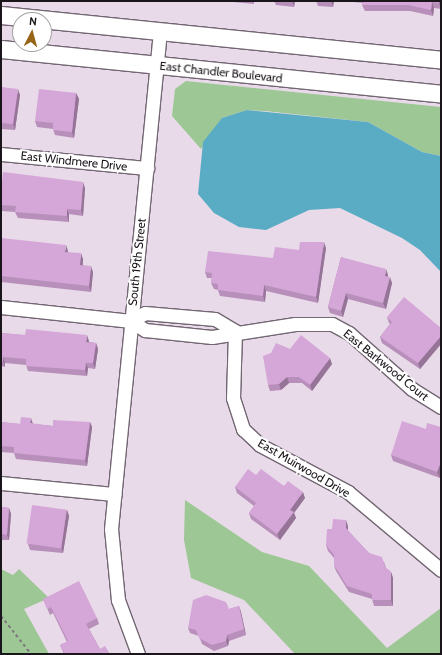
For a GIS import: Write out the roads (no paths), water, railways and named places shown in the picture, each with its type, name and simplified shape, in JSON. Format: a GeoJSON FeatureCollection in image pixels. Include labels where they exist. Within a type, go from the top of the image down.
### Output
{"type":"FeatureCollection","features":[{"type":"Feature","properties":{"kind":"main road"},"geometry":{"type":"LineString","coordinates":[[1,14],[441,60]]}},
{"type":"Feature","properties":{"kind":"main road","name":"East Chandler Boulevard"},"geometry":{"type":"LineString","coordinates":[[1,49],[441,94]]}},
{"type":"Feature","properties":{"kind":"street","name":"South 19th Street"},"geometry":{"type":"LineString","coordinates":[[138,654],[118,600],[111,529],[160,31]]}},
{"type":"Feature","properties":{"kind":"street","name":"East Windmere Drive"},"geometry":{"type":"LineString","coordinates":[[1,154],[147,168]]}},
{"type":"Feature","properties":{"kind":"street"},"geometry":{"type":"LineString","coordinates":[[1,307],[131,320],[145,313],[214,319],[236,331]]}},
{"type":"Feature","properties":{"kind":"street","name":"East Barkwood Court"},"geometry":{"type":"LineString","coordinates":[[131,320],[145,330],[212,338],[236,331],[295,324],[332,324],[348,333],[412,389],[441,406]]}},
{"type":"Feature","properties":{"kind":"street","name":"East Muirwood Drive"},"geometry":{"type":"LineString","coordinates":[[236,331],[233,398],[243,429],[260,445],[348,492],[441,570]]}},
{"type":"Feature","properties":{"kind":"street"},"geometry":{"type":"LineString","coordinates":[[1,483],[114,494]]}},
{"type":"Feature","properties":{"kind":"water"},"geometry":{"type":"Polygon","coordinates":[[[247,110],[368,122],[422,152],[441,156],[441,272],[420,250],[402,238],[340,208],[309,210],[266,230],[239,227],[214,213],[198,194],[203,142],[222,118],[247,110]]]}}]}
